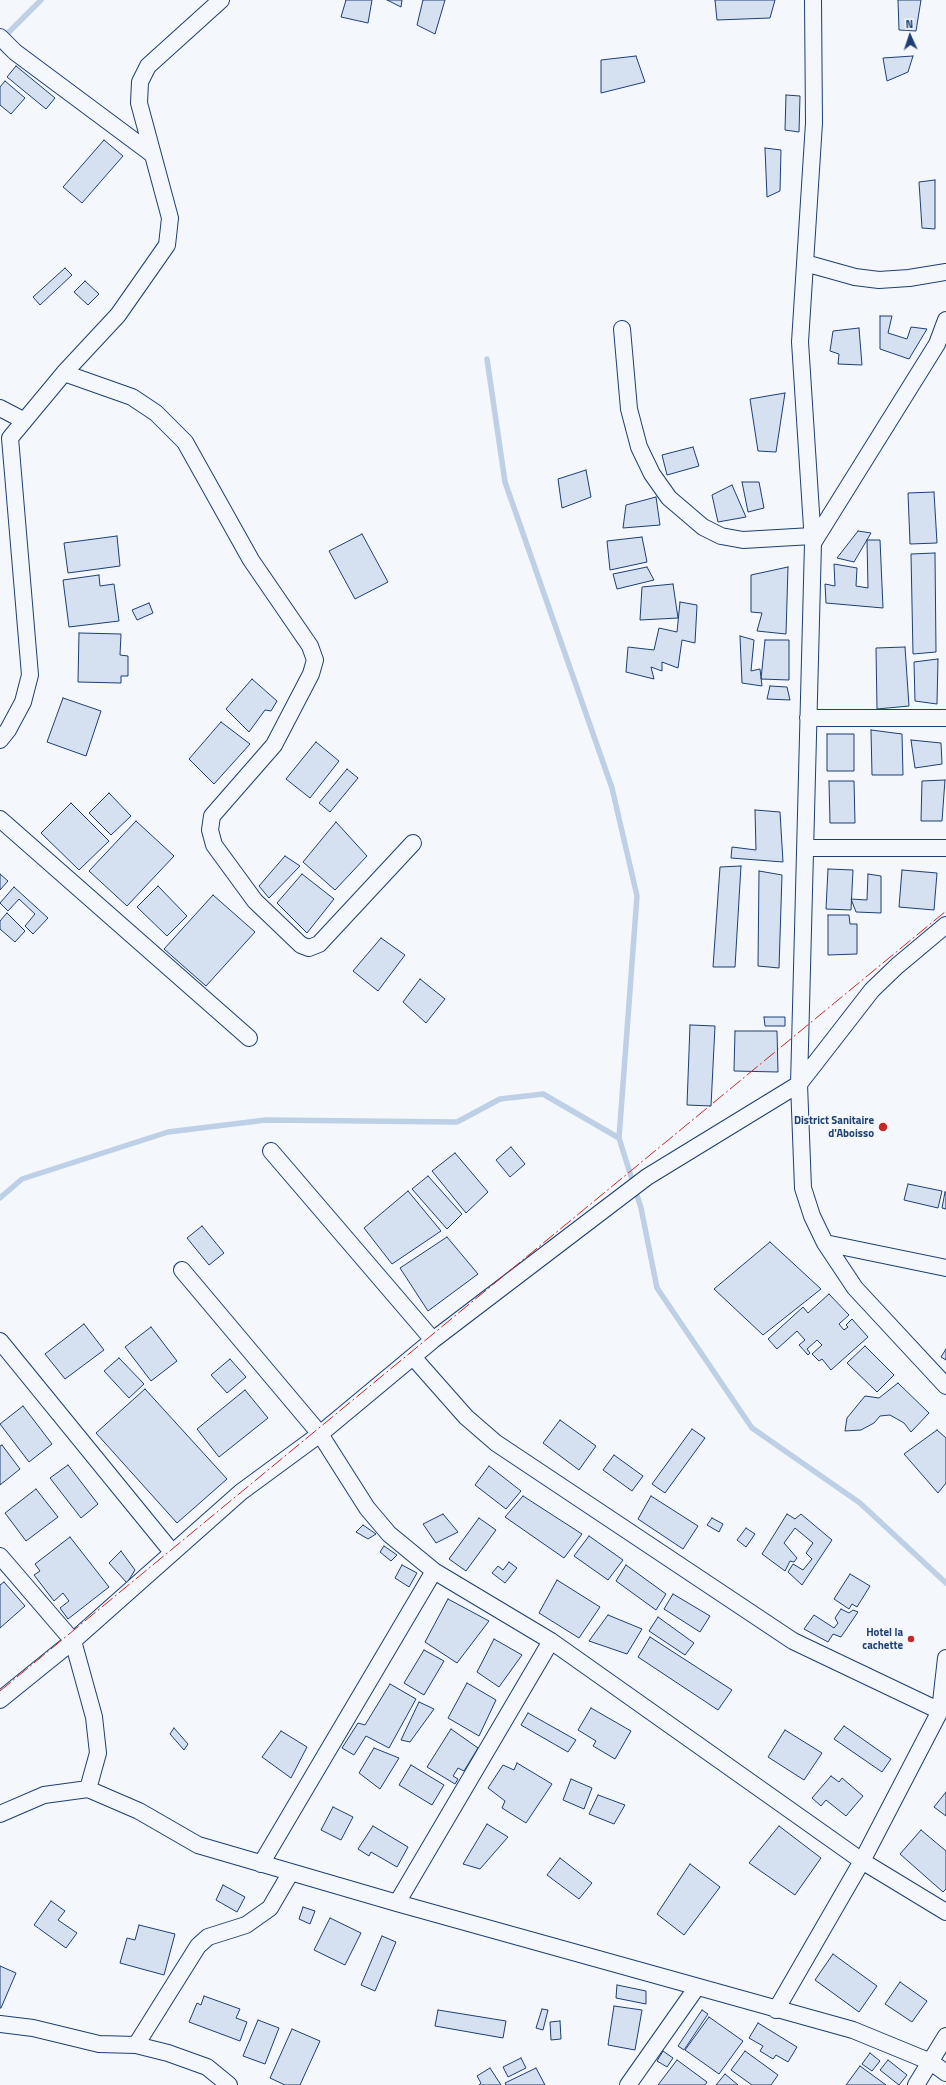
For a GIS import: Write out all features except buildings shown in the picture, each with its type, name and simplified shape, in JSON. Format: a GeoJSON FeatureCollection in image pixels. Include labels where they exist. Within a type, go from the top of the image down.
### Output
{"type":"FeatureCollection","features":[{"type":"Feature","properties":{"kind":"street"},"geometry":{"type":"LineString","coordinates":[[0,740],[8,730],[23,702],[30,675],[5,443],[64,373],[118,316],[167,245],[170,218],[139,103],[140,82],[148,66],[221,0]]}},
{"type":"Feature","properties":{"kind":"street"},"geometry":{"type":"LineString","coordinates":[[813,0],[814,123],[800,342],[813,540],[799,1084],[803,1188],[812,1216],[824,1243],[855,1288],[946,1386]]}},
{"type":"Feature","properties":{"kind":"street"},"geometry":{"type":"LineString","coordinates":[[0,37],[15,52],[152,154]]}},
{"type":"Feature","properties":{"kind":"street"},"geometry":{"type":"LineString","coordinates":[[805,263],[855,277],[879,280],[909,278],[946,272]]}},
{"type":"Feature","properties":{"kind":"street"},"geometry":{"type":"LineString","coordinates":[[813,540],[937,344],[946,320]]}},
{"type":"Feature","properties":{"kind":"street"},"geometry":{"type":"LineString","coordinates":[[622,329],[629,409],[639,447],[652,474],[669,498],[703,527],[721,536],[743,540],[813,540]]}},
{"type":"Feature","properties":{"kind":"street"},"geometry":{"type":"LineString","coordinates":[[64,373],[132,397],[156,413],[185,442],[251,560],[310,646],[315,660],[311,674],[274,745],[212,816],[210,830],[214,845],[255,901],[301,945],[310,948],[319,944],[414,843]]}},
{"type":"Feature","properties":{"kind":"street"},"geometry":{"type":"LineString","coordinates":[[0,408],[23,420]]}},
{"type":"Feature","properties":{"kind":"street"},"geometry":{"type":"LineString","coordinates":[[808,718],[946,718]]}},
{"type":"Feature","properties":{"kind":"street"},"geometry":{"type":"LineString","coordinates":[[0,819],[249,1038]]}},
{"type":"Feature","properties":{"kind":"street"},"geometry":{"type":"LineString","coordinates":[[805,848],[946,848]]}},
{"type":"Feature","properties":{"kind":"street"},"geometry":{"type":"LineString","coordinates":[[0,1700],[73,1641],[241,1492],[320,1434],[433,1340],[647,1177],[799,1084],[872,990],[897,966],[946,925]]}},
{"type":"Feature","properties":{"kind":"street"},"geometry":{"type":"LineString","coordinates":[[272,1151],[433,1340]]}},
{"type":"Feature","properties":{"kind":"street"},"geometry":{"type":"LineString","coordinates":[[824,1243],[946,1268]]}},
{"type":"Feature","properties":{"kind":"street"},"geometry":{"type":"LineString","coordinates":[[182,1270],[320,1434],[367,1508],[389,1534],[434,1571],[551,1642],[862,1861],[946,1912]]}},
{"type":"Feature","properties":{"kind":"street"},"geometry":{"type":"LineString","coordinates":[[0,1341],[172,1552]]}},
{"type":"Feature","properties":{"kind":"street"},"geometry":{"type":"LineString","coordinates":[[414,1357],[466,1417],[496,1443],[793,1641],[940,1711]]}},
{"type":"Feature","properties":{"kind":"street"},"geometry":{"type":"LineString","coordinates":[[0,1556],[73,1641],[94,1717],[98,1753],[88,1789]]}},
{"type":"Feature","properties":{"kind":"street"},"geometry":{"type":"LineString","coordinates":[[261,1864],[434,1571]]}},
{"type":"Feature","properties":{"kind":"street"},"geometry":{"type":"LineString","coordinates":[[397,1904],[551,1642]]}},
{"type":"Feature","properties":{"kind":"street"},"geometry":{"type":"LineString","coordinates":[[776,2010],[862,1861],[940,1711],[944,1689],[946,1658]]}},
{"type":"Feature","properties":{"kind":"street"},"geometry":{"type":"LineString","coordinates":[[0,1814],[44,1795],[88,1789],[139,1811],[198,1845],[397,1904],[776,2010],[853,2030],[931,2062],[946,2073]]}},
{"type":"Feature","properties":{"kind":"street"},"geometry":{"type":"LineString","coordinates":[[136,2045],[198,1946],[208,1937],[246,1925],[270,1908],[290,1872]]}},
{"type":"Feature","properties":{"kind":"street"},"geometry":{"type":"LineString","coordinates":[[628,2085],[697,1987]]}},
{"type":"Feature","properties":{"kind":"street"},"geometry":{"type":"LineString","coordinates":[[0,2024],[33,2028],[99,2044],[136,2045],[168,2053],[207,2068],[230,2085]]}},
{"type":"Feature","properties":{"kind":"street"},"geometry":{"type":"LineString","coordinates":[[916,2085],[946,2036]]}},
{"type":"Feature","properties":{"kind":"waterway"},"geometry":{"type":"LineString","coordinates":[[3,38],[41,0]]}},
{"type":"Feature","properties":{"kind":"waterway"},"geometry":{"type":"LineString","coordinates":[[487,359],[505,482],[612,788],[637,896],[619,1138],[641,1208],[657,1288],[752,1428],[860,1503],[946,1583]]}},
{"type":"Feature","properties":{"kind":"waterway"},"geometry":{"type":"LineString","coordinates":[[0,1198],[22,1179],[168,1132],[266,1120],[457,1122],[500,1099],[543,1094],[619,1138]]}},
{"type":"Feature","properties":{"kind":"power"},"geometry":{"type":"LineString","coordinates":[[0,1691],[946,911]]}},
{"type":"Feature","properties":{"kind":"place","name":"District Sanitaire d'Aboisso"},"geometry":{"type":"Point","coordinates":[883,1127]}},
{"type":"Feature","properties":{"kind":"place","name":"Hotel la cachette"},"geometry":{"type":"Point","coordinates":[911,1639]}}]}
